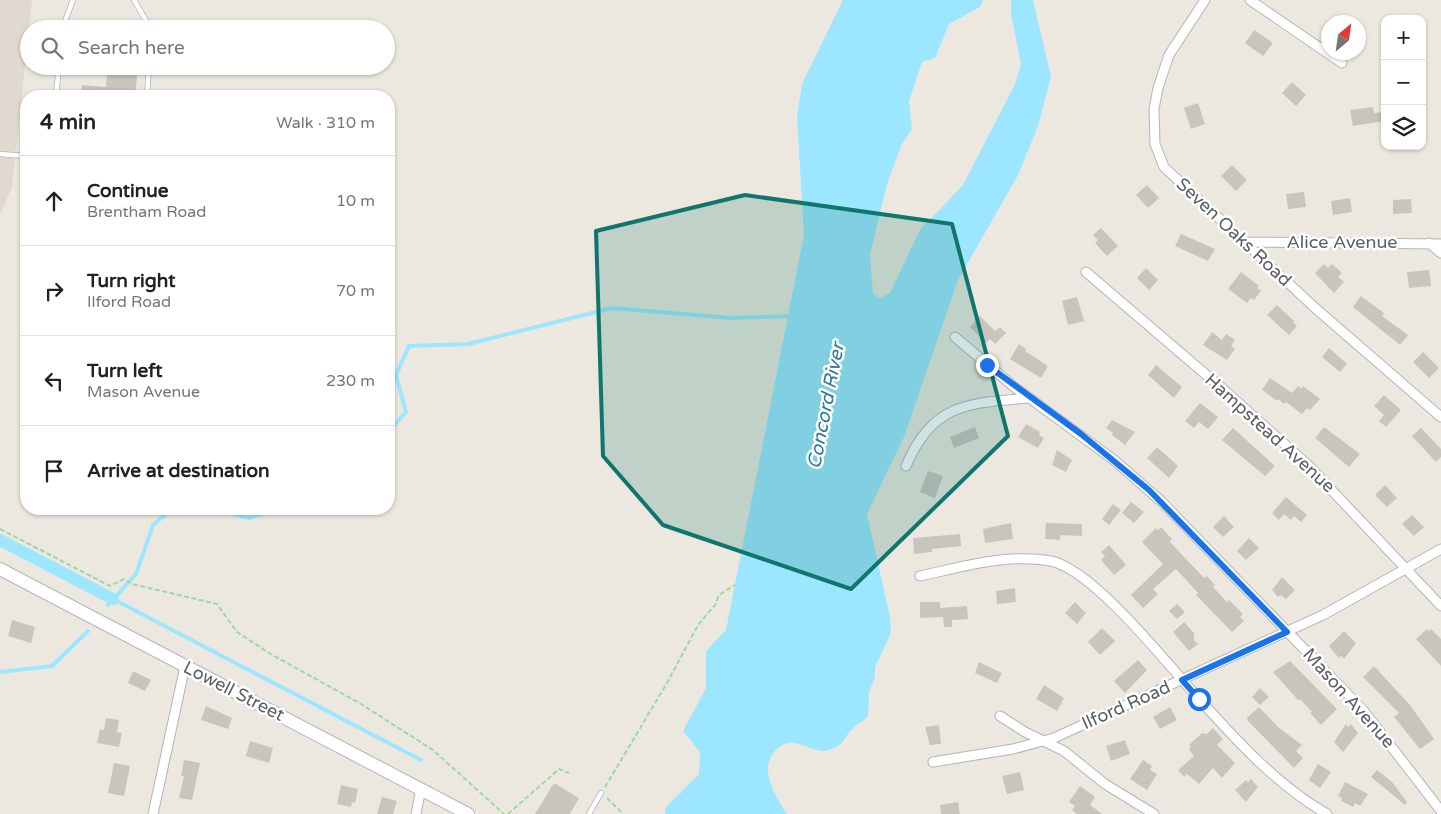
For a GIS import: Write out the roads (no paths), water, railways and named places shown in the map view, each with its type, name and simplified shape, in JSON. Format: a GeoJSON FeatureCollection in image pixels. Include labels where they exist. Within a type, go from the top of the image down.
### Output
{"type":"FeatureCollection","features":[{"type":"Feature","properties":{"kind":"main road","name":"Lowell Street"},"geometry":{"type":"LineString","coordinates":[[0,569],[468,814]]}},
{"type":"Feature","properties":{"kind":"street","name":"Seven Oaks Road"},"geometry":{"type":"LineString","coordinates":[[1205,0],[1169,55],[1158,88],[1154,108],[1155,144],[1164,167],[1244,242],[1441,417]]}},
{"type":"Feature","properties":{"kind":"street"},"geometry":{"type":"LineString","coordinates":[[1250,0],[1342,63]]}},
{"type":"Feature","properties":{"kind":"street","name":"Alice Avenue"},"geometry":{"type":"LineString","coordinates":[[1244,242],[1441,244]]}},
{"type":"Feature","properties":{"kind":"street"},"geometry":{"type":"LineString","coordinates":[[1429,243],[1441,253]]}},
{"type":"Feature","properties":{"kind":"street","name":"Hampstead Avenue"},"geometry":{"type":"LineString","coordinates":[[1086,272],[1255,416],[1308,464],[1441,606]]}},
{"type":"Feature","properties":{"kind":"street","name":"Mason Avenue"},"geometry":{"type":"LineString","coordinates":[[955,337],[1030,398],[1081,434],[1149,490],[1373,720],[1441,811]]}},
{"type":"Feature","properties":{"kind":"street"},"geometry":{"type":"LineString","coordinates":[[906,466],[921,436],[930,425],[946,413],[980,404],[1030,398]]}},
{"type":"Feature","properties":{"kind":"street","name":"Ilford Road"},"geometry":{"type":"LineString","coordinates":[[934,762],[1013,750],[1044,741],[1323,615],[1441,549]]}},
{"type":"Feature","properties":{"kind":"street"},"geometry":{"type":"LineString","coordinates":[[920,576],[1007,560],[1036,560],[1060,564],[1077,573],[1095,588],[1154,648],[1266,768],[1299,796],[1326,814]]}},
{"type":"Feature","properties":{"kind":"street"},"geometry":{"type":"LineString","coordinates":[[153,814],[185,666]]}},
{"type":"Feature","properties":{"kind":"street"},"geometry":{"type":"LineString","coordinates":[[1000,716],[1064,751],[1105,784],[1154,814]]}},
{"type":"Feature","properties":{"kind":"street"},"geometry":{"type":"LineString","coordinates":[[416,814],[421,788]]}},
{"type":"Feature","properties":{"kind":"lane"},"geometry":{"type":"LineString","coordinates":[[65,20],[73,0]]}},
{"type":"Feature","properties":{"kind":"lane"},"geometry":{"type":"LineString","coordinates":[[134,0],[145,20]]}},
{"type":"Feature","properties":{"kind":"lane"},"geometry":{"type":"LineString","coordinates":[[57,90],[58,75]]}},
{"type":"Feature","properties":{"kind":"lane"},"geometry":{"type":"LineString","coordinates":[[147,90],[148,75]]}},
{"type":"Feature","properties":{"kind":"lane"},"geometry":{"type":"LineString","coordinates":[[0,154],[20,156]]}},
{"type":"Feature","properties":{"kind":"lane"},"geometry":{"type":"LineString","coordinates":[[588,814],[601,793]]}},
{"type":"Feature","properties":{"kind":"water","name":"Concord River"},"geometry":{"type":"Polygon","coordinates":[[[843,0],[983,0],[980,7],[949,24],[935,58],[922,62],[909,101],[912,129],[901,146],[887,184],[870,255],[873,294],[880,298],[890,293],[920,230],[963,185],[1015,84],[1021,64],[1011,14],[1011,0],[1033,0],[1051,77],[1038,126],[1018,175],[958,280],[904,437],[867,514],[890,617],[891,633],[875,667],[875,677],[869,692],[868,716],[853,728],[842,743],[835,748],[820,751],[797,743],[787,743],[775,751],[770,758],[768,774],[778,800],[787,814],[665,814],[666,807],[699,774],[700,752],[683,731],[706,688],[706,651],[726,630],[804,235],[797,117],[802,84],[843,0]]]}},
{"type":"Feature","properties":{"kind":"waterway"},"geometry":{"type":"LineString","coordinates":[[395,424],[406,412],[396,375],[409,346],[468,344],[612,308],[730,318],[793,316]]}},
{"type":"Feature","properties":{"kind":"waterway"},"geometry":{"type":"LineString","coordinates":[[108,605],[136,574],[153,525],[165,515]]}},
{"type":"Feature","properties":{"kind":"waterway"},"geometry":{"type":"LineString","coordinates":[[237,515],[249,518],[258,515]]}},
{"type":"Feature","properties":{"kind":"waterway"},"geometry":{"type":"LineString","coordinates":[[0,540],[113,599]]}},
{"type":"Feature","properties":{"kind":"waterway"},"geometry":{"type":"LineString","coordinates":[[113,599],[421,760]]}},
{"type":"Feature","properties":{"kind":"waterway"},"geometry":{"type":"LineString","coordinates":[[0,672],[52,666],[88,631]]}}]}
